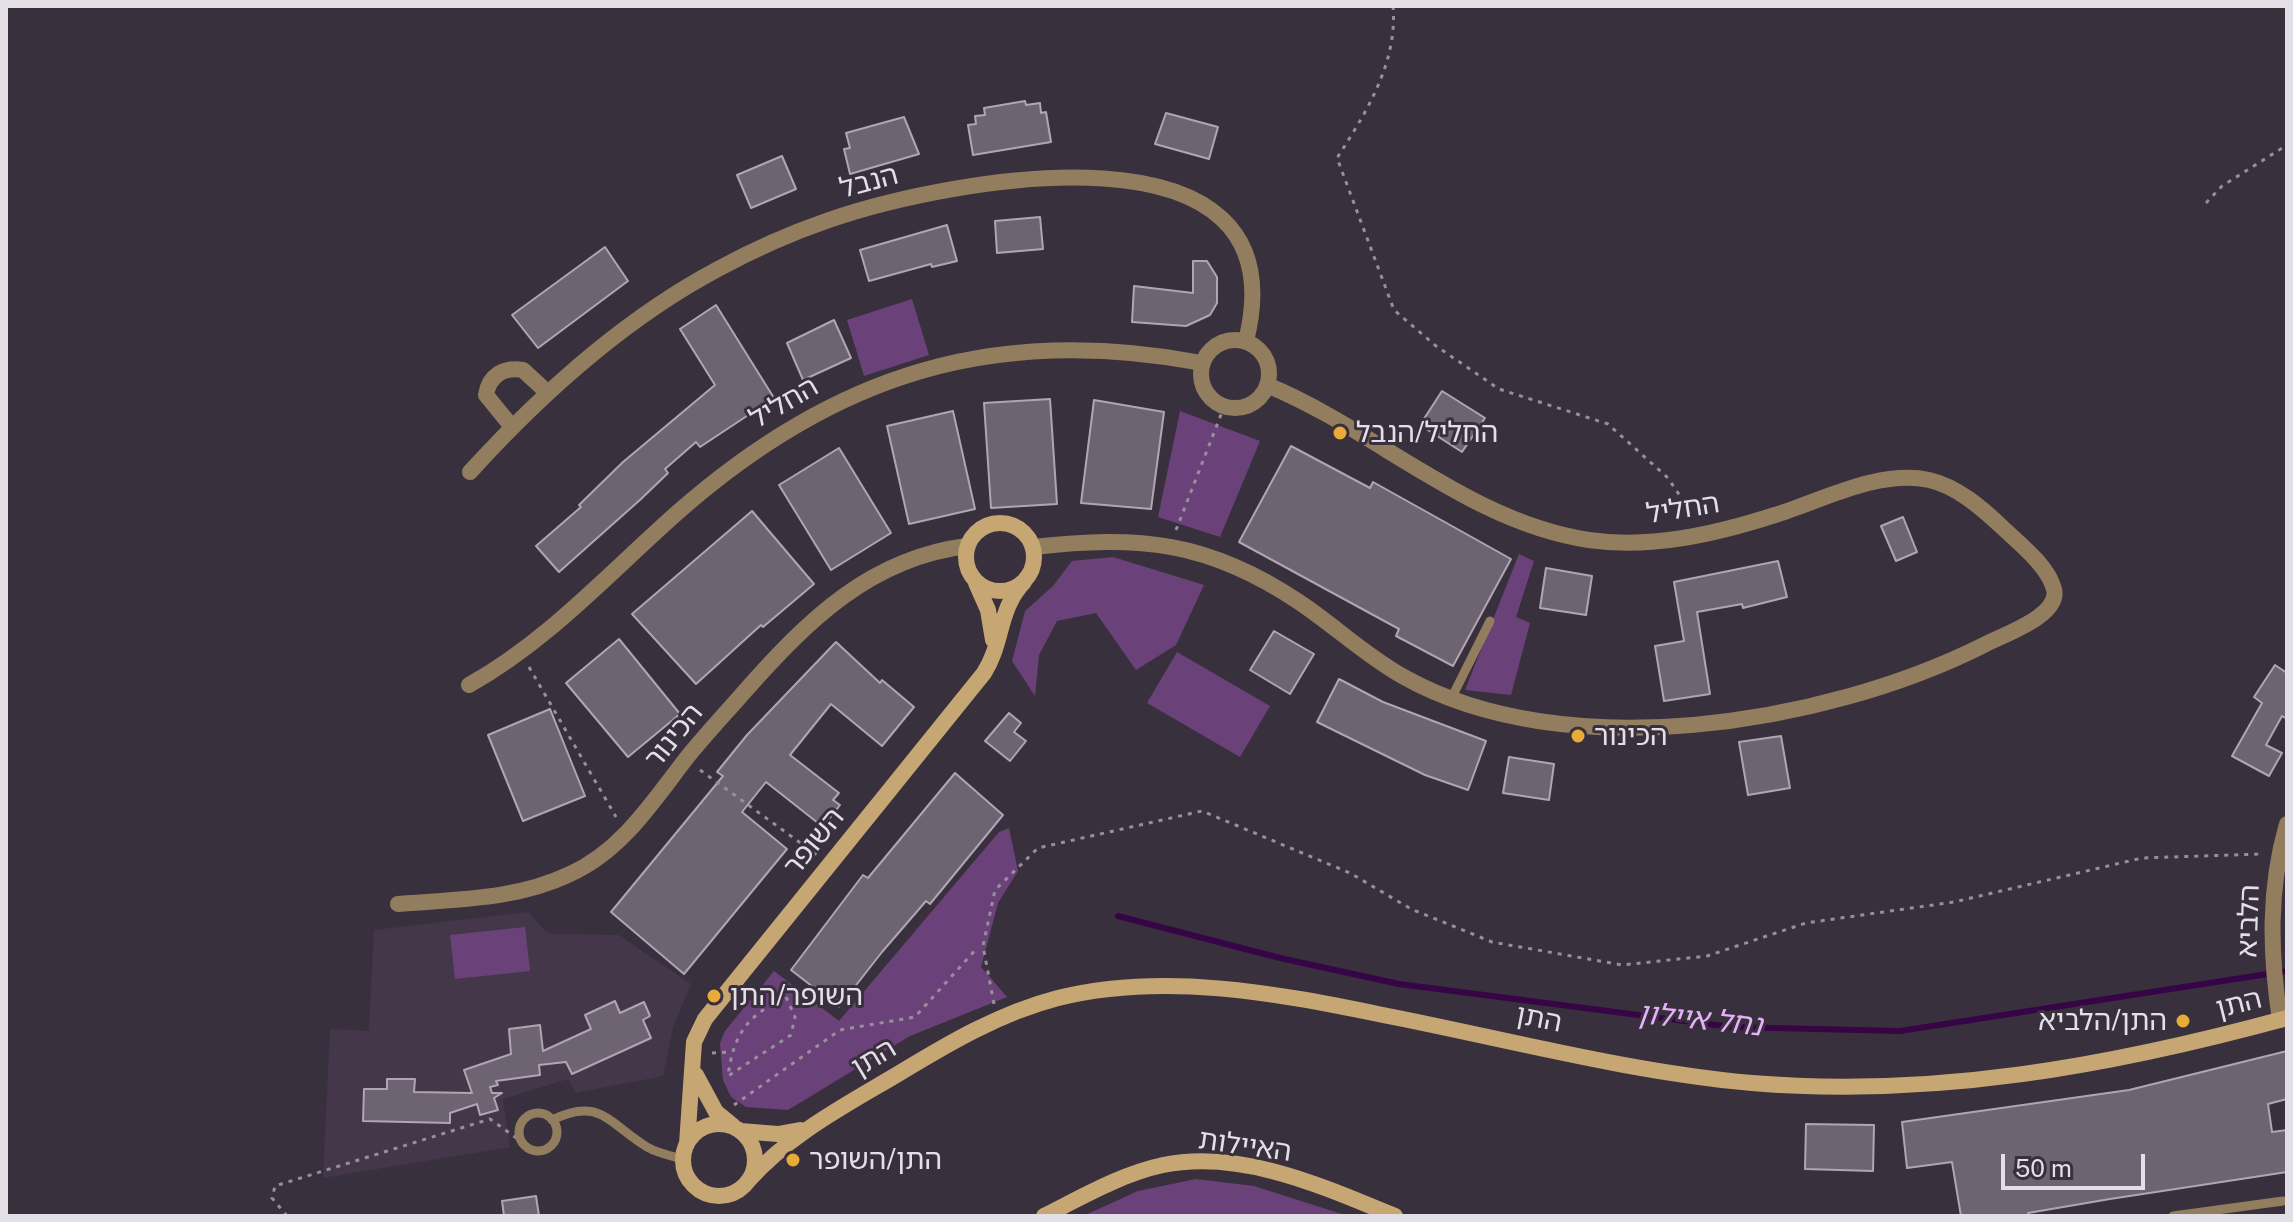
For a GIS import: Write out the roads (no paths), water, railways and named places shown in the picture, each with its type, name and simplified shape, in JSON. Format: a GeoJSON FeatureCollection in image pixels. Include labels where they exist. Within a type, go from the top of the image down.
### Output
{"type":"FeatureCollection","features":[{"type":"Feature","properties":{"kind":"street","name":"הנבל"},"geometry":{"type":"LineString","coordinates":[[470,472],[548,393],[673,295],[775,241],[883,204],[1003,182],[1065,179],[1135,181],[1174,189],[1202,201],[1220,215],[1246,255],[1253,278],[1254,302],[1246,341]]}},
{"type":"Feature","properties":{"kind":"street"},"geometry":{"type":"LineString","coordinates":[[1246,341],[1266,359],[1267,385],[1249,405],[1224,407],[1203,389],[1202,363],[1220,343],[1246,341]]}},
{"type":"Feature","properties":{"kind":"street","name":"החליל"},"geometry":{"type":"LineString","coordinates":[[469,685],[521,653],[569,614],[719,477],[804,418],[849,396],[901,375],[951,362],[1006,353],[1118,351],[1202,363]]}},
{"type":"Feature","properties":{"kind":"street"},"geometry":{"type":"LineString","coordinates":[[512,427],[486,395],[488,384],[494,376],[503,370],[523,370],[548,393]]}},
{"type":"Feature","properties":{"kind":"street","name":"החליל"},"geometry":{"type":"LineString","coordinates":[[1267,385],[1313,405],[1462,494],[1506,516],[1550,532],[1591,540],[1635,543],[1681,538],[1762,519],[1876,482],[1928,479],[1973,502],[2040,567],[2050,579],[2055,599],[2047,612],[1970,651],[1870,688],[1708,724],[1658,728],[1558,726],[1512,719],[1451,699]]}},
{"type":"Feature","properties":{"kind":"street"},"geometry":{"type":"LineString","coordinates":[[975,581],[999,591],[1024,582],[1034,563],[1033,547],[1021,530],[1001,523],[980,529],[967,546],[967,567],[990,617],[993,657]]}},
{"type":"Feature","properties":{"kind":"street"},"geometry":{"type":"LineString","coordinates":[[1033,547],[1107,539],[1170,546],[1222,562],[1267,583],[1401,676],[1451,699]]}},
{"type":"Feature","properties":{"kind":"street","name":"הכינור"},"geometry":{"type":"LineString","coordinates":[[398,904],[529,891],[573,873],[626,834],[785,646],[835,601],[870,577],[907,559],[967,546]]}},
{"type":"Feature","properties":{"kind":"street","name":"השופר"},"geometry":{"type":"LineString","coordinates":[[685,1152],[694,1042],[705,1019],[980,679],[993,657],[1006,607],[1024,582]]}},
{"type":"Feature","properties":{"kind":"street","name":"הלביא"},"geometry":{"type":"LineString","coordinates":[[2284,1019],[2271,962],[2272,904],[2278,854],[2287,824]]}},
{"type":"Feature","properties":{"kind":"street","name":"התן"},"geometry":{"type":"LineString","coordinates":[[748,1181],[778,1149],[944,1046],[997,1019],[1059,998],[1096,991],[1205,988],[1315,1001],[1707,1078],[1848,1087],[1947,1083],[2042,1074],[2128,1058],[2284,1019]]}},
{"type":"Feature","properties":{"kind":"street"},"geometry":{"type":"LineString","coordinates":[[693,1066],[701,1089],[720,1115],[738,1130],[754,1155],[748,1181],[729,1194],[707,1194],[689,1181],[685,1152],[698,1131],[709,1126],[738,1130]]}},
{"type":"Feature","properties":{"kind":"street","name":"התן"},"geometry":{"type":"LineString","coordinates":[[738,1130],[778,1134],[810,1127]]}},
{"type":"Feature","properties":{"kind":"street","name":"האיילות"},"geometry":{"type":"LineString","coordinates":[[1044,1216],[1132,1174],[1195,1161],[1226,1163],[1298,1179],[1395,1216]]}},
{"type":"Feature","properties":{"kind":"lane"},"geometry":{"type":"LineString","coordinates":[[1451,699],[1490,621]]}},
{"type":"Feature","properties":{"kind":"lane"},"geometry":{"type":"LineString","coordinates":[[552,1120],[573,1110],[593,1110],[648,1148],[685,1152]]}},
{"type":"Feature","properties":{"kind":"lane"},"geometry":{"type":"LineString","coordinates":[[541,1114],[552,1120],[557,1131],[548,1148],[531,1150],[522,1142],[519,1130],[529,1116],[541,1114]]}},
{"type":"Feature","properties":{"kind":"lane"},"geometry":{"type":"LineString","coordinates":[[2173,1216],[2212,1214],[2283,1201]]}},
{"type":"Feature","properties":{"kind":"waterway","name":"נחל איילון"},"geometry":{"type":"LineString","coordinates":[[1118,916],[1280,958],[1399,984],[1731,1027],[1900,1031],[2287,971]]}},
{"type":"Feature","properties":{"kind":"place","name":"החליל/הנבל"},"geometry":{"type":"Point","coordinates":[1340,433]}},
{"type":"Feature","properties":{"kind":"place","name":"הכינור"},"geometry":{"type":"Point","coordinates":[1578,736]}},
{"type":"Feature","properties":{"kind":"place","name":"השופר/התן"},"geometry":{"type":"Point","coordinates":[714,996]}},
{"type":"Feature","properties":{"kind":"place","name":"התן/הלביא"},"geometry":{"type":"Point","coordinates":[2183,1021]}},
{"type":"Feature","properties":{"kind":"place","name":"התן/השופר"},"geometry":{"type":"Point","coordinates":[793,1160]}}]}
